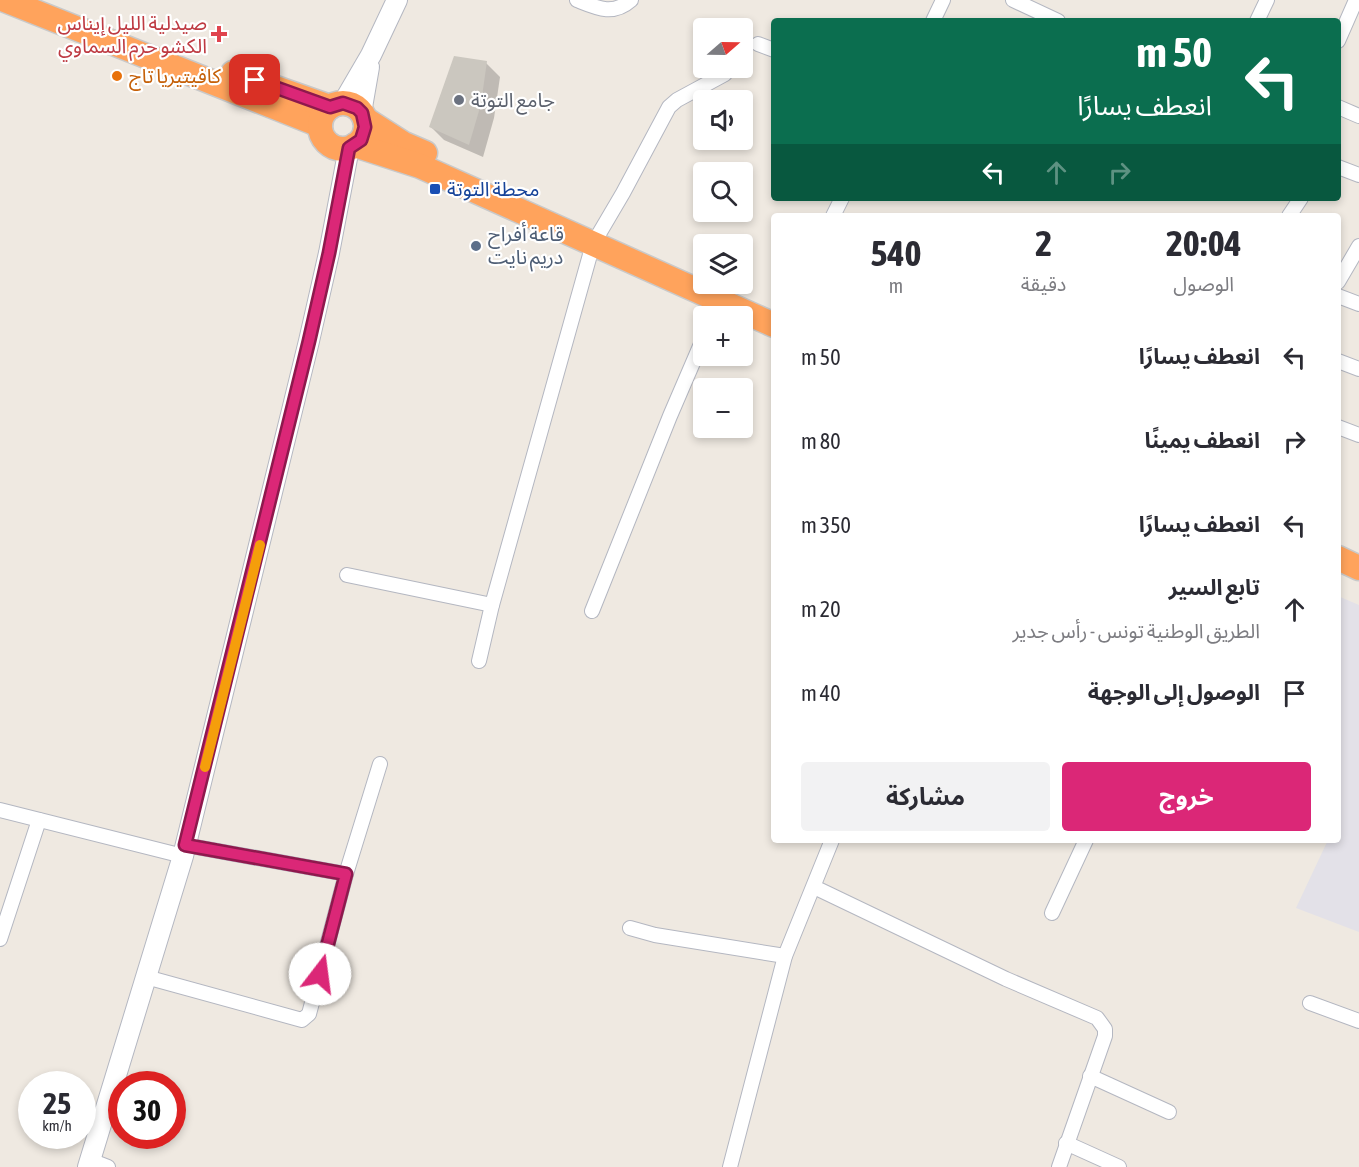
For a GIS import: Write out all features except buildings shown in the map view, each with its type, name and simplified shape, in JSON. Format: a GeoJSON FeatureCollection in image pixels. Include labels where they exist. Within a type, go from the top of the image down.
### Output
{"type":"FeatureCollection","features":[{"type":"Feature","properties":{"kind":"highway"},"geometry":{"type":"LineString","coordinates":[[4,0],[344,113],[364,134],[352,146]]}},
{"type":"Feature","properties":{"kind":"highway"},"geometry":{"type":"LineString","coordinates":[[40,0],[344,113],[596,237],[715,300],[771,324]]}},
{"type":"Feature","properties":{"kind":"highway"},"geometry":{"type":"LineString","coordinates":[[344,113],[321,132],[329,144],[342,148],[352,146],[420,166],[693,275]]}},
{"type":"Feature","properties":{"kind":"highway"},"geometry":{"type":"LineString","coordinates":[[715,300],[771,309]]}},
{"type":"Feature","properties":{"kind":"highway"},"geometry":{"type":"LineString","coordinates":[[1341,559],[1359,567]]}},
{"type":"Feature","properties":{"kind":"highway"},"geometry":{"type":"LineString","coordinates":[[1341,577],[1359,584]]}},
{"type":"Feature","properties":{"kind":"street"},"geometry":{"type":"LineString","coordinates":[[344,113],[397,0]]}},
{"type":"Feature","properties":{"kind":"street"},"geometry":{"type":"LineString","coordinates":[[577,0],[607,10],[618,9],[631,0]]}},
{"type":"Feature","properties":{"kind":"street"},"geometry":{"type":"LineString","coordinates":[[934,18],[943,0]]}},
{"type":"Feature","properties":{"kind":"street"},"geometry":{"type":"LineString","coordinates":[[1013,0],[1052,18]]}},
{"type":"Feature","properties":{"kind":"street"},"geometry":{"type":"LineString","coordinates":[[1258,18],[1267,0]]}},
{"type":"Feature","properties":{"kind":"street"},"geometry":{"type":"LineString","coordinates":[[1341,34],[1356,0]]}},
{"type":"Feature","properties":{"kind":"street"},"geometry":{"type":"LineString","coordinates":[[758,44],[771,49]]}},
{"type":"Feature","properties":{"kind":"street"},"geometry":{"type":"LineString","coordinates":[[479,661],[492,605],[596,237],[623,193],[669,107],[719,78]]}},
{"type":"Feature","properties":{"kind":"street"},"geometry":{"type":"LineString","coordinates":[[1341,108],[1359,116]]}},
{"type":"Feature","properties":{"kind":"street"},"geometry":{"type":"LineString","coordinates":[[95,1165],[146,977],[184,851],[309,341],[352,146]]}},
{"type":"Feature","properties":{"kind":"street"},"geometry":{"type":"LineString","coordinates":[[1341,168],[1359,175]]}},
{"type":"Feature","properties":{"kind":"street"},"geometry":{"type":"LineString","coordinates":[[1341,277],[1359,246]]}},
{"type":"Feature","properties":{"kind":"street"},"geometry":{"type":"LineString","coordinates":[[1341,297],[1359,304]]}},
{"type":"Feature","properties":{"kind":"street"},"geometry":{"type":"LineString","coordinates":[[1341,362],[1359,369]]}},
{"type":"Feature","properties":{"kind":"street"},"geometry":{"type":"LineString","coordinates":[[592,611],[693,364]]}},
{"type":"Feature","properties":{"kind":"street"},"geometry":{"type":"LineString","coordinates":[[1341,428],[1359,435]]}},
{"type":"Feature","properties":{"kind":"street"},"geometry":{"type":"LineString","coordinates":[[347,576],[492,605]]}},
{"type":"Feature","properties":{"kind":"street"},"geometry":{"type":"LineString","coordinates":[[146,977],[304,1019],[309,1014],[346,874],[380,764]]}},
{"type":"Feature","properties":{"kind":"street"},"geometry":{"type":"LineString","coordinates":[[0,810],[184,851],[346,874]]}},
{"type":"Feature","properties":{"kind":"street"},"geometry":{"type":"LineString","coordinates":[[0,939],[39,820]]}},
{"type":"Feature","properties":{"kind":"street"},"geometry":{"type":"LineString","coordinates":[[730,1167],[785,956],[831,843]]}},
{"type":"Feature","properties":{"kind":"street"},"geometry":{"type":"LineString","coordinates":[[1052,913],[1085,843]]}},
{"type":"Feature","properties":{"kind":"street"},"geometry":{"type":"LineString","coordinates":[[814,887],[1006,979],[1097,1018],[1105,1029],[1105,1036],[1059,1167]]}},
{"type":"Feature","properties":{"kind":"street"},"geometry":{"type":"LineString","coordinates":[[630,928],[655,935],[785,956]]}},
{"type":"Feature","properties":{"kind":"street"},"geometry":{"type":"LineString","coordinates":[[1310,1003],[1359,1021]]}},
{"type":"Feature","properties":{"kind":"street"},"geometry":{"type":"LineString","coordinates":[[1090,1076],[1168,1112]]}},
{"type":"Feature","properties":{"kind":"street"},"geometry":{"type":"LineString","coordinates":[[1066,1143],[1119,1167]]}},
{"type":"Feature","properties":{"kind":"shaded area"},"geometry":{"type":"Polygon","coordinates":[[[1341,597],[1359,605],[1359,932],[1296,908],[1327,843],[1341,843],[1341,597]]]}},
{"type":"Feature","properties":{"kind":"slow traffic"},"geometry":{"type":"LineString","coordinates":[[205,767],[260,545]]}},
{"type":"Feature","properties":{"kind":"place","name":"صيدلية الليل إيناس الكشو حرم السماوي"},"geometry":{"type":"Point","coordinates":[219,34]}},
{"type":"Feature","properties":{"kind":"place","name":"كافيتيريا تاج"},"geometry":{"type":"Point","coordinates":[117,76]}},
{"type":"Feature","properties":{"kind":"place","name":"جامع التوتة"},"geometry":{"type":"Point","coordinates":[459,100]}},
{"type":"Feature","properties":{"kind":"place","name":"محطة التوتة"},"geometry":{"type":"Point","coordinates":[435,189]}},
{"type":"Feature","properties":{"kind":"place","name":"قاعة أفراح دريم نايت"},"geometry":{"type":"Point","coordinates":[476,246]}},
{"type":"Feature","properties":{"kind":"route"},"geometry":{"type":"LineString","coordinates":[[255,80],[330,107],[336,104],[350,104],[362,113],[365,127],[361,140],[349,148],[309,341],[185,845],[346,874],[320,974]]}}]}
